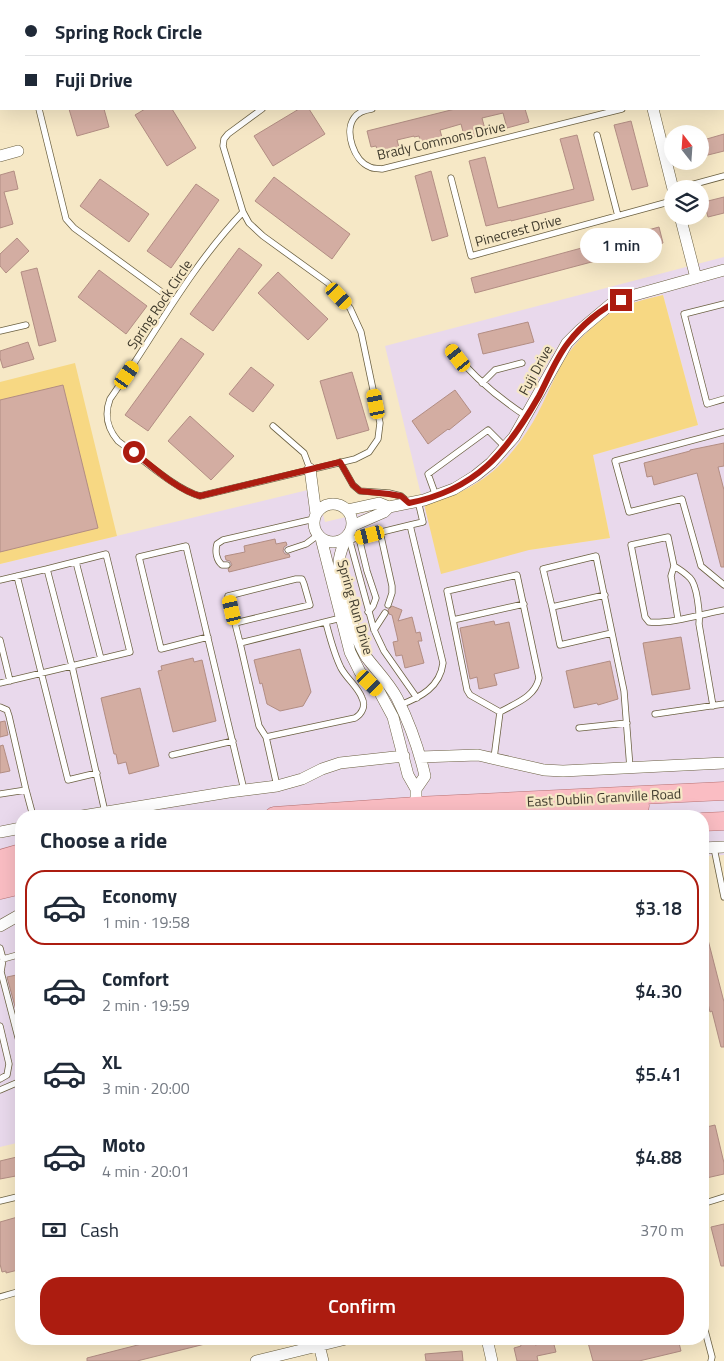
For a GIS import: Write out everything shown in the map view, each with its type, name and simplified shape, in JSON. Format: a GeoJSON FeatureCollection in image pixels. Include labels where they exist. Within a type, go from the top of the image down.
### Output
{"type":"FeatureCollection","features":[{"type":"Feature","properties":{"kind":"main road","name":"East Dublin Granville Road"},"geometry":{"type":"LineString","coordinates":[[345,810],[416,804],[724,791]]}},
{"type":"Feature","properties":{"kind":"main road"},"geometry":{"type":"LineString","coordinates":[[604,810],[653,805],[724,791]]}},
{"type":"Feature","properties":{"kind":"main road"},"geometry":{"type":"LineString","coordinates":[[709,822],[724,821]]}},
{"type":"Feature","properties":{"kind":"main road"},"geometry":{"type":"LineString","coordinates":[[0,859],[15,855]]}},
{"type":"Feature","properties":{"kind":"main road"},"geometry":{"type":"LineString","coordinates":[[0,874],[15,870]]}},
{"type":"Feature","properties":{"kind":"main road"},"geometry":{"type":"LineString","coordinates":[[0,890],[15,886]]}},
{"type":"Feature","properties":{"kind":"street"},"geometry":{"type":"LineString","coordinates":[[653,110],[673,180]]}},
{"type":"Feature","properties":{"kind":"street"},"geometry":{"type":"LineString","coordinates":[[0,156],[18,151]]}},
{"type":"Feature","properties":{"kind":"street"},"geometry":{"type":"LineString","coordinates":[[682,225],[696,278]]}},
{"type":"Feature","properties":{"kind":"street","name":"Fuji Drive"},"geometry":{"type":"LineString","coordinates":[[347,510],[379,503],[389,507],[414,502],[454,489],[475,476],[491,463],[514,437],[567,343],[596,316],[611,304],[631,296],[724,270]]}},
{"type":"Feature","properties":{"kind":"street"},"geometry":{"type":"LineString","coordinates":[[310,469],[315,517],[314,525],[320,536],[334,542],[346,538],[352,526],[351,515],[342,506],[331,504],[325,506],[315,517]]}},
{"type":"Feature","properties":{"kind":"street"},"geometry":{"type":"LineString","coordinates":[[312,485],[331,504]]}},
{"type":"Feature","properties":{"kind":"street","name":"Fuji Drive"},"geometry":{"type":"LineString","coordinates":[[352,526],[384,512],[389,507]]}},
{"type":"Feature","properties":{"kind":"street","name":"Spring Run Drive"},"geometry":{"type":"LineString","coordinates":[[320,536],[350,652],[360,672],[378,691],[393,717],[416,804]]}},
{"type":"Feature","properties":{"kind":"street","name":"Spring Run Drive"},"geometry":{"type":"LineString","coordinates":[[346,538],[339,563],[343,587],[356,636],[367,657],[392,690],[400,705],[420,757],[425,776],[416,804]]}},
{"type":"Feature","properties":{"kind":"street","name":"East Dublin Granville Road"},"geometry":{"type":"LineString","coordinates":[[420,757],[478,755],[544,770],[563,771],[724,763]]}},
{"type":"Feature","properties":{"kind":"street"},"geometry":{"type":"LineString","coordinates":[[118,810],[277,786],[302,779],[340,763],[404,756]]}},
{"type":"Feature","properties":{"kind":"street"},"geometry":{"type":"LineString","coordinates":[[0,832],[15,829]]}},
{"type":"Feature","properties":{"kind":"street"},"geometry":{"type":"LineString","coordinates":[[0,926],[15,917]]}},
{"type":"Feature","properties":{"kind":"street"},"geometry":{"type":"LineString","coordinates":[[256,1361],[319,1345],[323,1361]]}},
{"type":"Feature","properties":{"kind":"street"},"geometry":{"type":"LineString","coordinates":[[488,1345],[492,1361]]}},
{"type":"Feature","properties":{"kind":"lane"},"geometry":{"type":"LineString","coordinates":[[39,110],[66,219],[74,228],[174,301]]}},
{"type":"Feature","properties":{"kind":"lane"},"geometry":{"type":"LineString","coordinates":[[261,110],[228,134],[224,140],[223,146],[243,212],[249,224],[328,283],[350,308],[361,332],[380,423],[378,439],[369,452],[355,458],[310,469],[304,453],[273,426]]}},
{"type":"Feature","properties":{"kind":"lane","name":"Brady Commons Drive"},"geometry":{"type":"LineString","coordinates":[[368,110],[361,112],[354,118],[351,136],[354,151],[359,160],[370,168],[382,169],[618,110]]}},
{"type":"Feature","properties":{"kind":"lane"},"geometry":{"type":"LineString","coordinates":[[597,135],[618,216]]}},
{"type":"Feature","properties":{"kind":"lane"},"geometry":{"type":"LineString","coordinates":[[709,180],[724,176]]}},
{"type":"Feature","properties":{"kind":"lane","name":"Pinecrest Drive"},"geometry":{"type":"LineString","coordinates":[[451,178],[471,256],[664,203]]}},
{"type":"Feature","properties":{"kind":"lane","name":"Spring Rock Circle"},"geometry":{"type":"LineString","coordinates":[[243,212],[224,233],[174,301],[110,399],[106,409],[110,432],[118,441],[179,486],[192,494],[200,496],[310,469]]}},
{"type":"Feature","properties":{"kind":"lane"},"geometry":{"type":"LineString","coordinates":[[724,304],[684,314],[707,404],[724,399]]}},
{"type":"Feature","properties":{"kind":"lane"},"geometry":{"type":"LineString","coordinates":[[0,331],[26,325]]}},
{"type":"Feature","properties":{"kind":"lane"},"geometry":{"type":"LineString","coordinates":[[450,348],[466,368],[482,383],[526,416]]}},
{"type":"Feature","properties":{"kind":"lane"},"geometry":{"type":"LineString","coordinates":[[482,383],[495,370],[522,363]]}},
{"type":"Feature","properties":{"kind":"lane"},"geometry":{"type":"LineString","coordinates":[[436,496],[428,474],[488,430],[506,447]]}},
{"type":"Feature","properties":{"kind":"lane"},"geometry":{"type":"LineString","coordinates":[[724,432],[615,461],[628,512],[682,499],[701,566],[724,585]]}},
{"type":"Feature","properties":{"kind":"lane"},"geometry":{"type":"LineString","coordinates":[[340,462],[353,485],[360,491],[401,496],[414,502],[423,522],[380,532],[350,542],[374,630],[384,651],[417,698]]}},
{"type":"Feature","properties":{"kind":"lane"},"geometry":{"type":"LineString","coordinates":[[227,565],[222,565],[219,562],[216,550],[217,544],[224,540],[315,517]]}},
{"type":"Feature","properties":{"kind":"lane"},"geometry":{"type":"LineString","coordinates":[[400,705],[426,693],[437,682],[443,663],[410,525]]}},
{"type":"Feature","properties":{"kind":"lane"},"geometry":{"type":"LineString","coordinates":[[380,532],[392,586],[388,605]]}},
{"type":"Feature","properties":{"kind":"lane"},"geometry":{"type":"LineString","coordinates":[[288,550],[306,544],[320,536]]}},
{"type":"Feature","properties":{"kind":"lane"},"geometry":{"type":"LineString","coordinates":[[678,619],[671,576],[674,566],[668,537],[631,545],[645,618],[649,622],[656,623],[678,619],[700,615],[724,610]]}},
{"type":"Feature","properties":{"kind":"lane"},"geometry":{"type":"LineString","coordinates":[[359,538],[376,598],[368,612]]}},
{"type":"Feature","properties":{"kind":"lane"},"geometry":{"type":"LineString","coordinates":[[208,637],[160,649],[138,557],[186,546],[208,637],[244,790]]}},
{"type":"Feature","properties":{"kind":"lane"},"geometry":{"type":"LineString","coordinates":[[0,580],[106,554],[130,652],[0,683]]}},
{"type":"Feature","properties":{"kind":"lane"},"geometry":{"type":"LineString","coordinates":[[612,633],[560,645],[544,568],[596,556],[604,595],[612,633],[624,691],[630,768]]}},
{"type":"Feature","properties":{"kind":"lane"},"geometry":{"type":"LineString","coordinates":[[76,562],[101,659]]}},
{"type":"Feature","properties":{"kind":"lane"},"geometry":{"type":"LineString","coordinates":[[674,566],[690,578],[693,584],[700,615],[699,624],[713,706]]}},
{"type":"Feature","properties":{"kind":"lane"},"geometry":{"type":"LineString","coordinates":[[47,569],[72,666],[105,810]]}},
{"type":"Feature","properties":{"kind":"lane"},"geometry":{"type":"LineString","coordinates":[[517,575],[540,678],[537,687],[530,695],[500,712],[470,695],[467,690],[447,591],[517,575]]}},
{"type":"Feature","properties":{"kind":"lane"},"geometry":{"type":"LineString","coordinates":[[18,576],[68,780],[97,773]]}},
{"type":"Feature","properties":{"kind":"lane"},"geometry":{"type":"LineString","coordinates":[[235,623],[310,605],[302,579],[228,596],[259,726],[266,737],[277,786]]}},
{"type":"Feature","properties":{"kind":"lane"},"geometry":{"type":"LineString","coordinates":[[552,607],[604,595]]}},
{"type":"Feature","properties":{"kind":"lane"},"geometry":{"type":"LineString","coordinates":[[453,620],[524,604]]}},
{"type":"Feature","properties":{"kind":"lane"},"geometry":{"type":"LineString","coordinates":[[374,630],[385,613]]}},
{"type":"Feature","properties":{"kind":"lane"},"geometry":{"type":"LineString","coordinates":[[240,643],[341,618]]}},
{"type":"Feature","properties":{"kind":"lane"},"geometry":{"type":"LineString","coordinates":[[266,737],[355,718],[360,715],[364,708],[362,698],[342,670],[326,623]]}},
{"type":"Feature","properties":{"kind":"lane"},"geometry":{"type":"LineString","coordinates":[[0,640],[10,681]]}},
{"type":"Feature","properties":{"kind":"lane"},"geometry":{"type":"LineString","coordinates":[[655,714],[724,704]]}},
{"type":"Feature","properties":{"kind":"lane"},"geometry":{"type":"LineString","coordinates":[[0,707],[7,710],[10,716],[31,810]]}},
{"type":"Feature","properties":{"kind":"lane"},"geometry":{"type":"LineString","coordinates":[[494,758],[500,712]]}},
{"type":"Feature","properties":{"kind":"lane"},"geometry":{"type":"LineString","coordinates":[[579,728],[627,723]]}},
{"type":"Feature","properties":{"kind":"lane"},"geometry":{"type":"LineString","coordinates":[[172,755],[232,741]]}},
{"type":"Feature","properties":{"kind":"lane"},"geometry":{"type":"LineString","coordinates":[[0,794],[26,790]]}},
{"type":"Feature","properties":{"kind":"lane"},"geometry":{"type":"LineString","coordinates":[[713,848],[724,897]]}},
{"type":"Feature","properties":{"kind":"lane"},"geometry":{"type":"LineString","coordinates":[[0,948],[3,959],[1,972],[15,1026]]}},
{"type":"Feature","properties":{"kind":"lane"},"geometry":{"type":"LineString","coordinates":[[3,959],[15,956]]}},
{"type":"Feature","properties":{"kind":"lane"},"geometry":{"type":"LineString","coordinates":[[0,1026],[9,1071],[7,1075],[0,1079]]}},
{"type":"Feature","properties":{"kind":"lane"},"geometry":{"type":"LineString","coordinates":[[0,1055],[7,1054]]}},
{"type":"Feature","properties":{"kind":"lane"},"geometry":{"type":"LineString","coordinates":[[0,1090],[15,1084]]}},
{"type":"Feature","properties":{"kind":"lane"},"geometry":{"type":"LineString","coordinates":[[0,1201],[15,1197]]}},
{"type":"Feature","properties":{"kind":"lane"},"geometry":{"type":"LineString","coordinates":[[709,1202],[724,1197]]}},
{"type":"Feature","properties":{"kind":"lane"},"geometry":{"type":"LineString","coordinates":[[0,1296],[15,1292]]}},
{"type":"Feature","properties":{"kind":"lane"},"geometry":{"type":"LineString","coordinates":[[709,1345],[712,1357],[711,1361]]}},
{"type":"Feature","properties":{"kind":"shaded area"},"geometry":{"type":"Polygon","coordinates":[[[724,257],[724,855],[709,856],[709,810],[15,810],[15,1143],[0,1147],[0,564],[316,488],[325,522],[422,499],[385,346],[724,257]],[[663,295],[614,311],[508,458],[486,478],[462,492],[425,504],[529,550],[610,538],[593,455],[698,425],[663,295]]]}},
{"type":"Feature","properties":{"kind":"shaded area"},"geometry":{"type":"Polygon","coordinates":[[[663,295],[698,425],[593,455],[610,538],[529,550],[441,574],[424,504],[443,499],[474,485],[500,465],[523,438],[533,422],[558,370],[568,354],[577,342],[594,326],[612,312],[624,306],[663,295]]]}},
{"type":"Feature","properties":{"kind":"shaded area"},"geometry":{"type":"Polygon","coordinates":[[[75,363],[117,536],[0,564],[0,382],[75,363]]]}},
{"type":"Feature","properties":{"kind":"building"},"geometry":{"type":"Polygon","coordinates":[[[69,110],[104,110],[109,127],[77,136],[69,110]]]}},
{"type":"Feature","properties":{"kind":"building"},"geometry":{"type":"Polygon","coordinates":[[[143,110],[173,110],[196,148],[167,166],[135,115],[143,110]]]}},
{"type":"Feature","properties":{"kind":"building"},"geometry":{"type":"Polygon","coordinates":[[[297,110],[310,110],[325,134],[273,166],[254,136],[297,110]]]}},
{"type":"Feature","properties":{"kind":"building"},"geometry":{"type":"Polygon","coordinates":[[[451,110],[525,110],[529,122],[507,128],[503,113],[482,118],[486,133],[465,139],[461,124],[440,130],[444,145],[422,150],[419,136],[397,140],[401,155],[380,161],[376,146],[371,147],[367,131],[451,110]]]}},
{"type":"Feature","properties":{"kind":"building"},"geometry":{"type":"Polygon","coordinates":[[[631,121],[648,186],[632,190],[614,125],[631,121]]]}},
{"type":"Feature","properties":{"kind":"building"},"geometry":{"type":"Polygon","coordinates":[[[724,134],[724,151],[709,155],[709,138],[724,134]]]}},
{"type":"Feature","properties":{"kind":"building"},"geometry":{"type":"Polygon","coordinates":[[[577,135],[594,200],[486,226],[469,161],[485,157],[498,208],[574,189],[560,139],[577,135]]]}},
{"type":"Feature","properties":{"kind":"building"},"geometry":{"type":"Polygon","coordinates":[[[14,171],[18,189],[4,192],[13,224],[0,228],[0,175],[14,171]]]}},
{"type":"Feature","properties":{"kind":"building"},"geometry":{"type":"Polygon","coordinates":[[[431,171],[448,236],[432,241],[415,176],[431,171]]]}},
{"type":"Feature","properties":{"kind":"building"},"geometry":{"type":"Polygon","coordinates":[[[274,177],[350,234],[332,259],[255,201],[274,177]]]}},
{"type":"Feature","properties":{"kind":"building"},"geometry":{"type":"Polygon","coordinates":[[[100,179],[149,214],[129,242],[80,206],[100,179]]]}},
{"type":"Feature","properties":{"kind":"building"},"geometry":{"type":"Polygon","coordinates":[[[196,184],[219,200],[171,268],[147,251],[196,184]]]}},
{"type":"Feature","properties":{"kind":"building"},"geometry":{"type":"Polygon","coordinates":[[[724,197],[724,213],[709,217],[709,201],[724,197]]]}},
{"type":"Feature","properties":{"kind":"building"},"geometry":{"type":"Polygon","coordinates":[[[659,227],[663,243],[475,293],[471,278],[659,227]]]}},
{"type":"Feature","properties":{"kind":"building"},"geometry":{"type":"Polygon","coordinates":[[[17,238],[29,251],[6,273],[0,266],[0,254],[17,238]]]}},
{"type":"Feature","properties":{"kind":"building"},"geometry":{"type":"Polygon","coordinates":[[[239,248],[262,265],[213,331],[190,314],[239,248]]]}},
{"type":"Feature","properties":{"kind":"building"},"geometry":{"type":"Polygon","coordinates":[[[37,268],[56,341],[39,346],[21,272],[37,268]]]}},
{"type":"Feature","properties":{"kind":"building"},"geometry":{"type":"Polygon","coordinates":[[[99,270],[147,306],[126,334],[78,297],[99,270]]]}},
{"type":"Feature","properties":{"kind":"building"},"geometry":{"type":"Polygon","coordinates":[[[278,272],[328,319],[308,340],[258,293],[278,272]]]}},
{"type":"Feature","properties":{"kind":"building"},"geometry":{"type":"Polygon","coordinates":[[[528,322],[534,342],[483,354],[478,334],[528,322]]]}},
{"type":"Feature","properties":{"kind":"building"},"geometry":{"type":"Polygon","coordinates":[[[181,338],[204,354],[148,431],[125,415],[181,338]]]}},
{"type":"Feature","properties":{"kind":"building"},"geometry":{"type":"Polygon","coordinates":[[[28,342],[34,359],[3,368],[0,351],[28,342]]]}},
{"type":"Feature","properties":{"kind":"building"},"geometry":{"type":"Polygon","coordinates":[[[251,367],[274,385],[253,412],[229,394],[251,367]]]}},
{"type":"Feature","properties":{"kind":"building"},"geometry":{"type":"Polygon","coordinates":[[[352,372],[369,430],[337,439],[320,381],[352,372]]]}},
{"type":"Feature","properties":{"kind":"building"},"geometry":{"type":"Polygon","coordinates":[[[63,385],[98,528],[0,552],[0,400],[63,385]]]}},
{"type":"Feature","properties":{"kind":"building"},"geometry":{"type":"Polygon","coordinates":[[[455,390],[471,412],[428,444],[412,421],[455,390]]]}},
{"type":"Feature","properties":{"kind":"building"},"geometry":{"type":"Polygon","coordinates":[[[190,416],[234,456],[211,480],[168,441],[190,416]]]}},
{"type":"Feature","properties":{"kind":"building"},"geometry":{"type":"Polygon","coordinates":[[[724,443],[724,466],[718,467],[724,490],[724,567],[721,567],[697,473],[654,485],[652,476],[647,477],[644,463],[724,443]]]}},
{"type":"Feature","properties":{"kind":"building"},"geometry":{"type":"Polygon","coordinates":[[[275,539],[276,544],[286,542],[287,545],[283,551],[285,554],[289,554],[290,557],[229,572],[228,569],[232,565],[230,561],[226,560],[225,556],[245,552],[244,546],[275,539]]]}},
{"type":"Feature","properties":{"kind":"building"},"geometry":{"type":"Polygon","coordinates":[[[392,606],[402,610],[398,621],[412,617],[416,633],[420,632],[422,641],[418,641],[424,663],[405,668],[402,655],[396,656],[393,642],[398,641],[392,615],[389,614],[388,610],[392,606]]]}},
{"type":"Feature","properties":{"kind":"building"},"geometry":{"type":"Polygon","coordinates":[[[494,621],[495,625],[509,622],[519,668],[494,674],[497,685],[479,689],[477,677],[470,679],[460,628],[494,621]]]}},
{"type":"Feature","properties":{"kind":"building"},"geometry":{"type":"Polygon","coordinates":[[[681,637],[690,689],[652,695],[643,643],[681,637]]]}},
{"type":"Feature","properties":{"kind":"building"},"geometry":{"type":"Polygon","coordinates":[[[300,649],[311,692],[303,706],[280,711],[267,704],[254,660],[300,649]]]}},
{"type":"Feature","properties":{"kind":"building"},"geometry":{"type":"Polygon","coordinates":[[[193,658],[194,662],[202,660],[216,721],[173,732],[158,671],[162,670],[161,666],[193,658]]]}},
{"type":"Feature","properties":{"kind":"building"},"geometry":{"type":"Polygon","coordinates":[[[610,661],[618,699],[598,705],[597,703],[574,708],[566,671],[610,661]]]}},
{"type":"Feature","properties":{"kind":"building"},"geometry":{"type":"Polygon","coordinates":[[[140,688],[159,766],[129,774],[126,762],[118,764],[116,754],[114,754],[101,698],[140,688]]]}},
{"type":"Feature","properties":{"kind":"building"},"geometry":{"type":"Polygon","coordinates":[[[5,721],[8,735],[0,737],[0,722],[5,721]]]}},
{"type":"Feature","properties":{"kind":"building"},"geometry":{"type":"Polygon","coordinates":[[[3,745],[10,771],[0,773],[0,746],[3,745]]]}},
{"type":"Feature","properties":{"kind":"building"},"geometry":{"type":"Polygon","coordinates":[[[709,944],[724,1002],[724,1047],[721,1047],[712,1011],[710,1012],[709,944]]]}},
{"type":"Feature","properties":{"kind":"building"},"geometry":{"type":"Polygon","coordinates":[[[15,975],[15,1007],[7,977],[15,975]]]}},
{"type":"Feature","properties":{"kind":"building"},"geometry":{"type":"Polygon","coordinates":[[[715,1125],[724,1163],[724,1174],[709,1177],[709,1126],[715,1125]]]}},
{"type":"Feature","properties":{"kind":"building"},"geometry":{"type":"Polygon","coordinates":[[[15,1157],[15,1176],[0,1179],[0,1161],[15,1157]]]}},
{"type":"Feature","properties":{"kind":"building"},"geometry":{"type":"Polygon","coordinates":[[[15,1218],[15,1271],[6,1273],[6,1271],[2,1272],[0,1264],[0,1222],[15,1218]]]}},
{"type":"Feature","properties":{"kind":"building"},"geometry":{"type":"Polygon","coordinates":[[[724,1224],[724,1266],[721,1266],[711,1227],[724,1224]]]}},
{"type":"Feature","properties":{"kind":"building"},"geometry":{"type":"Polygon","coordinates":[[[138,1345],[201,1345],[137,1361],[87,1361],[87,1358],[138,1345]]]}},
{"type":"Feature","properties":{"kind":"building"},"geometry":{"type":"Polygon","coordinates":[[[554,1345],[556,1352],[537,1356],[538,1361],[517,1361],[514,1348],[554,1345]]]}},
{"type":"Feature","properties":{"kind":"building"},"geometry":{"type":"Polygon","coordinates":[[[589,1345],[680,1345],[681,1351],[639,1361],[593,1361],[589,1345]]]}},
{"type":"Feature","properties":{"kind":"building"},"geometry":{"type":"Polygon","coordinates":[[[462,1351],[463,1361],[426,1361],[425,1354],[462,1351]]]}},
{"type":"Feature","properties":{"kind":"route"},"geometry":{"type":"LineString","coordinates":[[134,452],[179,486],[192,494],[200,496],[340,462],[353,485],[360,491],[401,496],[409,503],[424,500],[454,489],[491,463],[514,437],[539,396],[567,343],[611,304],[621,300]]}}]}
